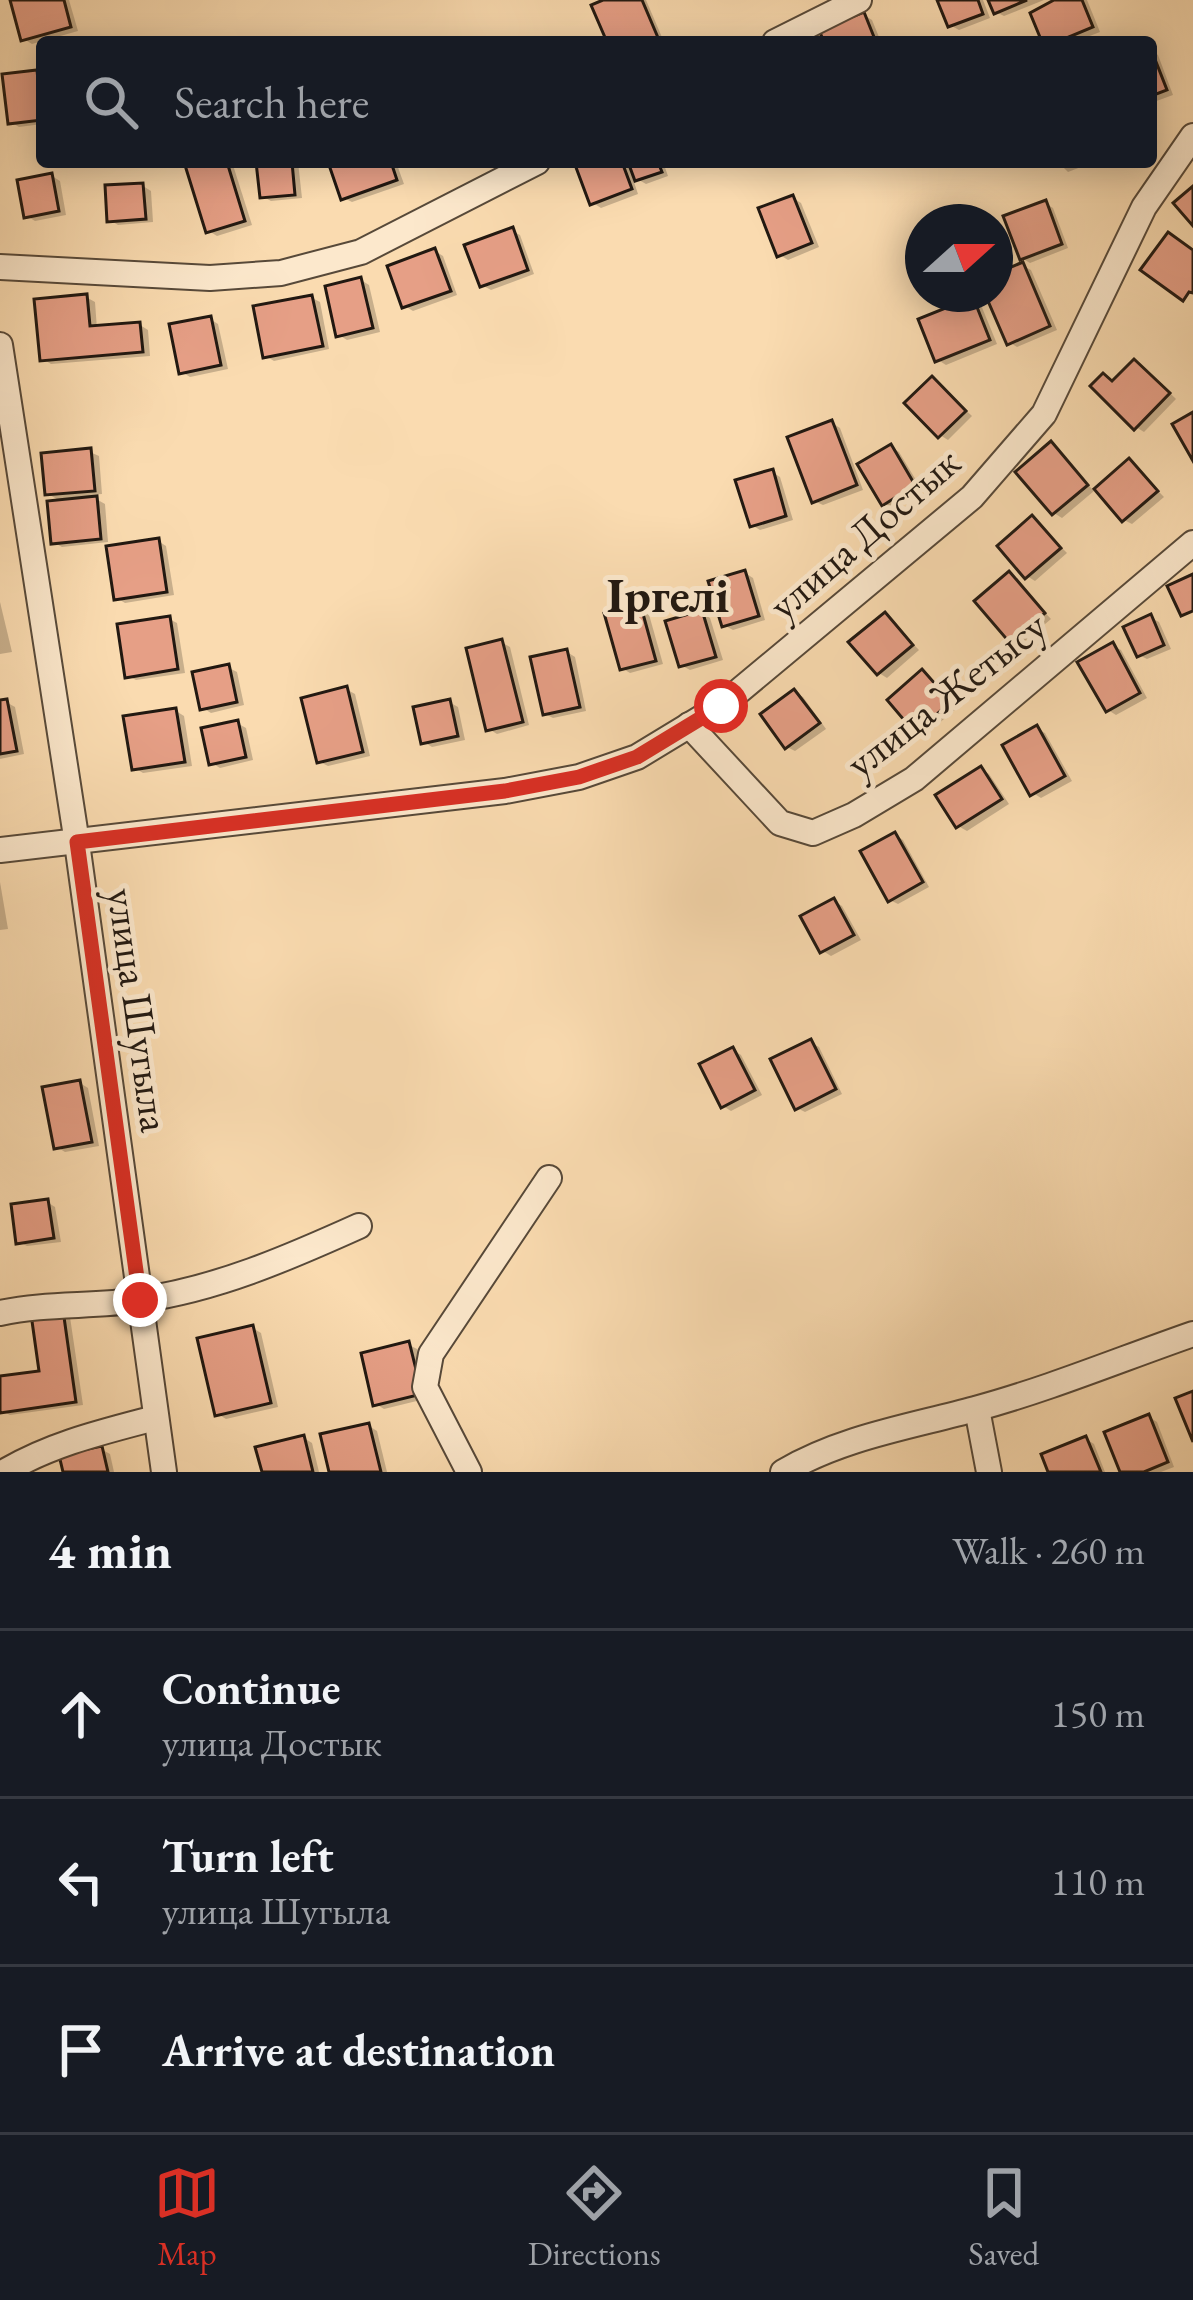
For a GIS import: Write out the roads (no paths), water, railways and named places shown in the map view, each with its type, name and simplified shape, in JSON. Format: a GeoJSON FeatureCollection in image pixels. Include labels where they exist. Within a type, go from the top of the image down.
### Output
{"type":"FeatureCollection","features":[{"type":"Feature","properties":{"kind":"street"},"geometry":{"type":"LineString","coordinates":[[787,36],[859,0]]}},
{"type":"Feature","properties":{"kind":"street","name":"улица Достык"},"geometry":{"type":"LineString","coordinates":[[0,850],[524,788],[579,777],[637,757],[721,706],[973,497],[1044,414],[1144,207],[1193,136]]}},
{"type":"Feature","properties":{"kind":"street"},"geometry":{"type":"LineString","coordinates":[[0,267],[210,278],[281,272],[361,252],[525,168]]}},
{"type":"Feature","properties":{"kind":"street","name":"улица Шугыла"},"geometry":{"type":"LineString","coordinates":[[0,345],[77,842],[164,1472]]}},
{"type":"Feature","properties":{"kind":"street","name":"улица Жетысу"},"geometry":{"type":"LineString","coordinates":[[689,725],[780,823],[813,833],[914,779],[1193,543]]}},
{"type":"Feature","properties":{"kind":"street"},"geometry":{"type":"LineString","coordinates":[[469,1472],[425,1387],[431,1354],[549,1178]]}},
{"type":"Feature","properties":{"kind":"street"},"geometry":{"type":"LineString","coordinates":[[0,1313],[140,1300],[259,1271],[359,1226]]}},
{"type":"Feature","properties":{"kind":"street"},"geometry":{"type":"LineString","coordinates":[[783,1472],[816,1453],[977,1408],[1193,1334]]}},
{"type":"Feature","properties":{"kind":"street"},"geometry":{"type":"LineString","coordinates":[[977,1408],[989,1472]]}},
{"type":"Feature","properties":{"kind":"street"},"geometry":{"type":"LineString","coordinates":[[4,1472],[81,1437],[155,1418]]}},
{"type":"Feature","properties":{"kind":"district","name":"Іргелі"},"geometry":{"type":"Point","coordinates":[668,595]}}]}
